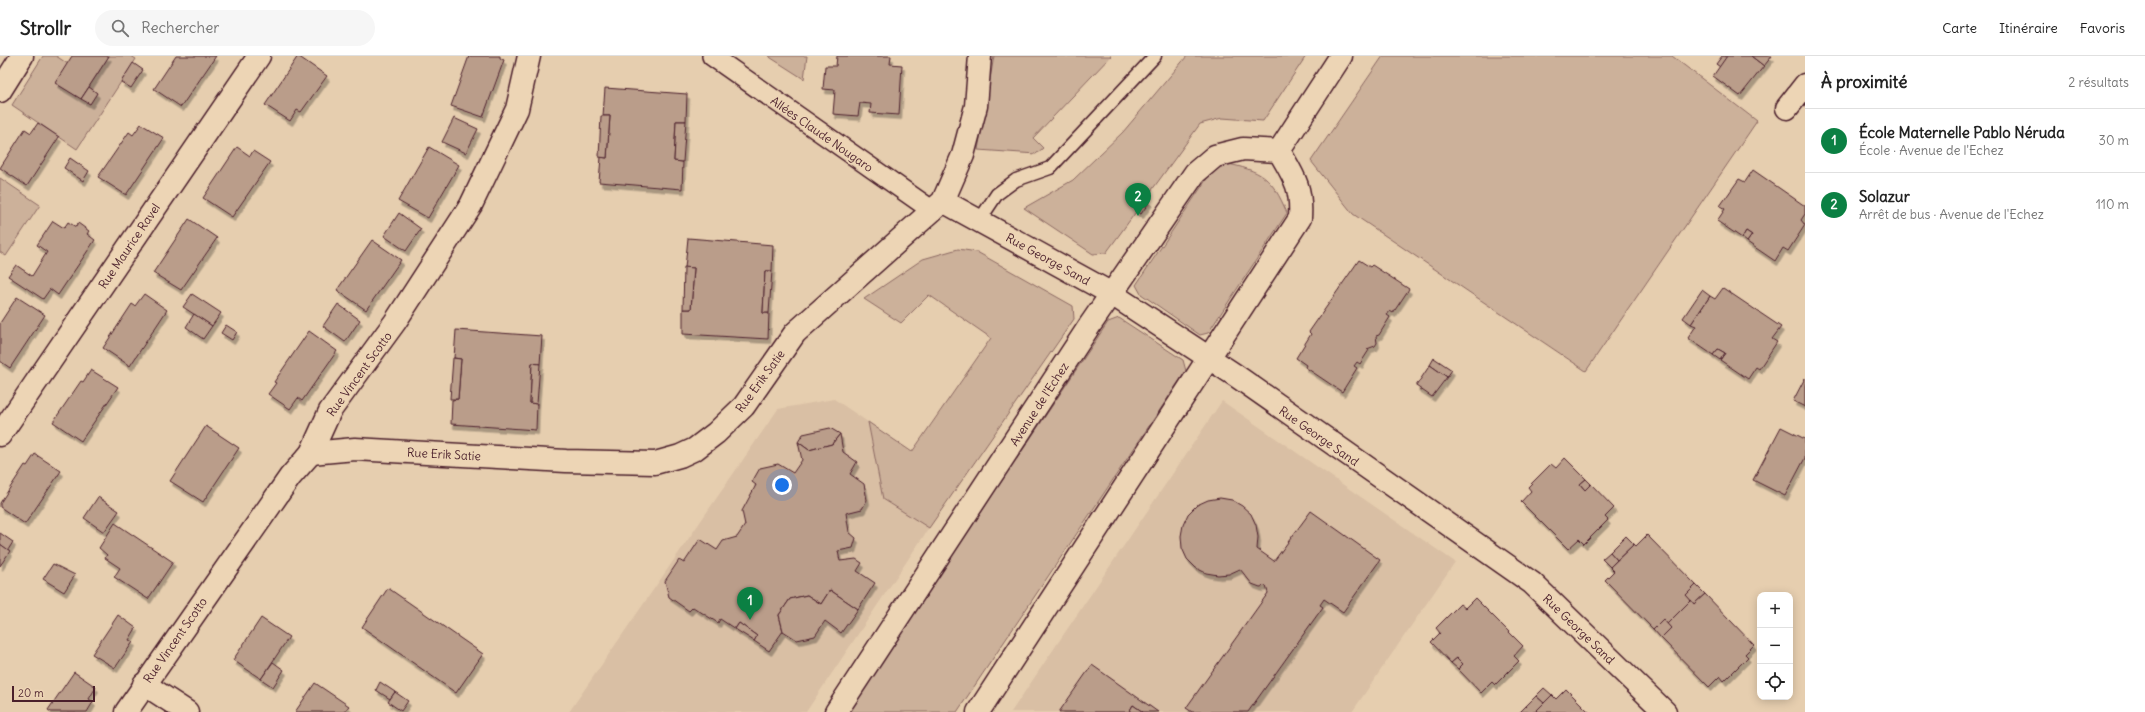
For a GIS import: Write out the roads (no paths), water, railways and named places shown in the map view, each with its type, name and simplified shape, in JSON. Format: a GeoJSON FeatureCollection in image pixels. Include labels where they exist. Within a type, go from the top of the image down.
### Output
{"type":"FeatureCollection","features":[{"type":"Feature","properties":{"kind":"street"},"geometry":{"type":"LineString","coordinates":[[0,90],[22,56]]}},
{"type":"Feature","properties":{"kind":"street","name":"Rue Maurice Ravel"},"geometry":{"type":"LineString","coordinates":[[0,435],[259,56]]}},
{"type":"Feature","properties":{"kind":"street","name":"Rue Vincent Scotto"},"geometry":{"type":"LineString","coordinates":[[126,712],[144,684],[290,477],[311,453],[330,411],[395,322],[471,205],[517,109],[529,56]]}},
{"type":"Feature","properties":{"kind":"street","name":"Allées Claude Nougaro"},"geometry":{"type":"LineString","coordinates":[[712,56],[938,206]]}},
{"type":"Feature","properties":{"kind":"street","name":"Rue Erik Satie"},"geometry":{"type":"LineString","coordinates":[[311,453],[355,449],[566,461],[655,463],[680,456],[695,449],[716,433],[744,406],[795,333],[938,206],[963,155],[976,106],[980,56]]}},
{"type":"Feature","properties":{"kind":"street"},"geometry":{"type":"LineString","coordinates":[[978,712],[1210,359],[1300,218],[1301,202],[1297,182],[1278,151],[1341,56]]}},
{"type":"Feature","properties":{"kind":"street"},"geometry":{"type":"LineString","coordinates":[[1787,108],[1805,86]]}},
{"type":"Feature","properties":{"kind":"street","name":"Avenue de l'Echez"},"geometry":{"type":"LineString","coordinates":[[836,712],[1112,294],[1195,173],[1215,156],[1244,149],[1278,151]]}},
{"type":"Feature","properties":{"kind":"street","name":"Rue George Sand"},"geometry":{"type":"LineString","coordinates":[[938,206],[979,221],[1112,294],[1210,359],[1532,583],[1665,712]]}},
{"type":"Feature","properties":{"kind":"street"},"geometry":{"type":"LineString","coordinates":[[144,684],[187,712]]}},
{"type":"Feature","properties":{"kind":"lane"},"geometry":{"type":"LineString","coordinates":[[979,221],[997,194],[1016,180],[1050,168],[1155,56]]}},
{"type":"Feature","properties":{"kind":"place","name":"Solazur"},"geometry":{"type":"Point","coordinates":[1138,216]}},
{"type":"Feature","properties":{"kind":"place","name":"École Maternelle Pablo Néruda"},"geometry":{"type":"Point","coordinates":[750,620]}}]}
